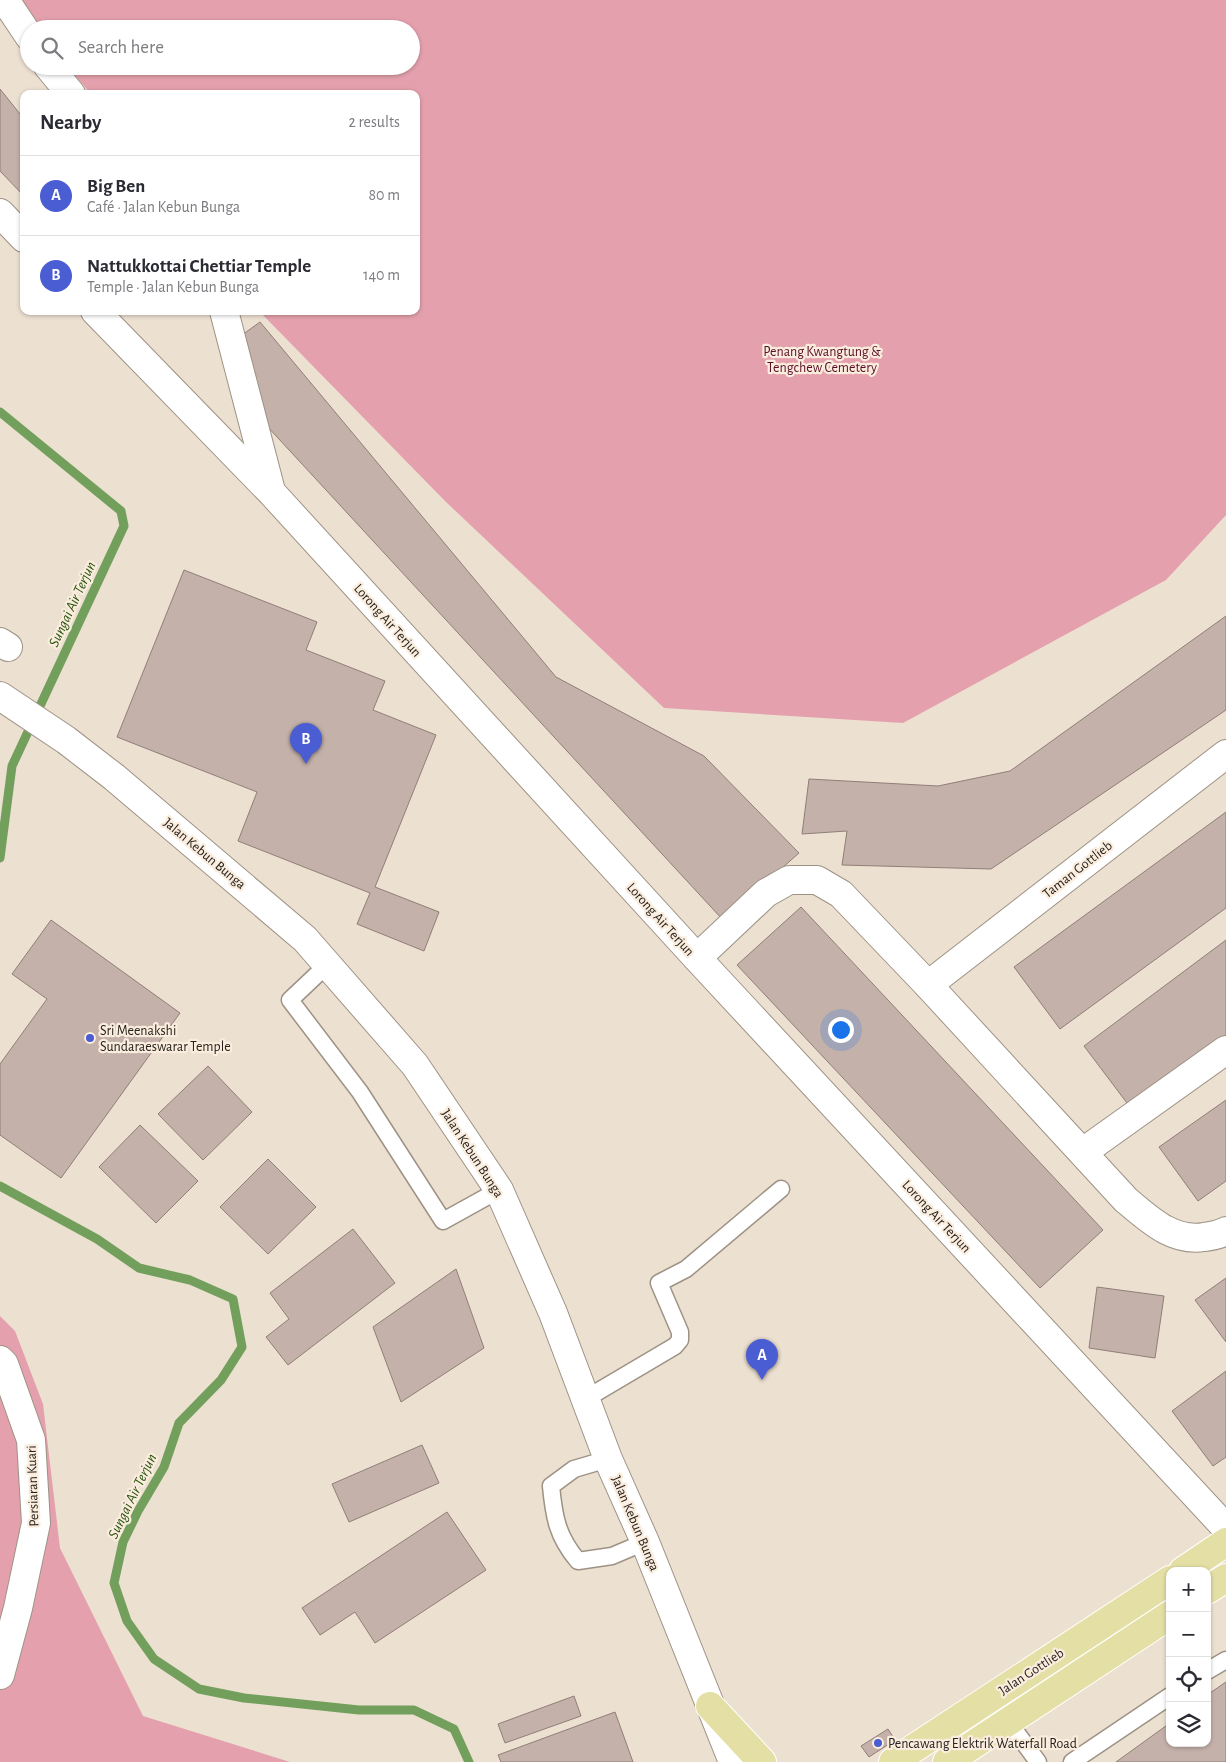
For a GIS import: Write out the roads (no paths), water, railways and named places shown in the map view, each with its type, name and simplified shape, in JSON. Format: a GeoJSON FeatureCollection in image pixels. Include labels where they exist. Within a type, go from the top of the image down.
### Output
{"type":"FeatureCollection","features":[{"type":"Feature","properties":{"kind":"main road"},"geometry":{"type":"LineString","coordinates":[[1189,1567],[1226,1542]]}},
{"type":"Feature","properties":{"kind":"main road"},"geometry":{"type":"LineString","coordinates":[[1211,1587],[1226,1578]]}},
{"type":"Feature","properties":{"kind":"main road","name":"Jalan Gottlieb"},"geometry":{"type":"LineString","coordinates":[[893,1762],[1166,1583]]}},
{"type":"Feature","properties":{"kind":"main road"},"geometry":{"type":"LineString","coordinates":[[947,1762],[1166,1618]]}},
{"type":"Feature","properties":{"kind":"main road"},"geometry":{"type":"LineString","coordinates":[[710,1706],[762,1762]]}},
{"type":"Feature","properties":{"kind":"street"},"geometry":{"type":"LineString","coordinates":[[5,0],[20,22]]}},
{"type":"Feature","properties":{"kind":"street"},"geometry":{"type":"LineString","coordinates":[[55,75],[68,90]]}},
{"type":"Feature","properties":{"kind":"street"},"geometry":{"type":"LineString","coordinates":[[0,213],[20,234]]}},
{"type":"Feature","properties":{"kind":"street","name":"Lorong Air Terjun"},"geometry":{"type":"LineString","coordinates":[[99,315],[272,493],[697,958],[1226,1528]]}},
{"type":"Feature","properties":{"kind":"street"},"geometry":{"type":"LineString","coordinates":[[225,315],[272,493]]}},
{"type":"Feature","properties":{"kind":"street","name":"Jalan Kebun Bunga"},"geometry":{"type":"LineString","coordinates":[[9,702],[66,740],[114,777],[276,913],[305,939],[415,1064],[499,1190],[553,1312],[587,1398],[608,1459],[645,1542],[733,1762]]}},
{"type":"Feature","properties":{"kind":"street","name":"Taman Gottlieb"},"geometry":{"type":"LineString","coordinates":[[928,985],[1226,754]]}},
{"type":"Feature","properties":{"kind":"street"},"geometry":{"type":"LineString","coordinates":[[697,958],[766,892],[788,880],[817,880],[842,894],[1126,1200],[1161,1229],[1190,1239],[1220,1234],[1226,1231]]}},
{"type":"Feature","properties":{"kind":"street"},"geometry":{"type":"LineString","coordinates":[[1083,1152],[1226,1050]]}},
{"type":"Feature","properties":{"kind":"street","name":"Persiaran Kuari"},"geometry":{"type":"LineString","coordinates":[[0,1360],[4,1364],[31,1440],[36,1523],[18,1608],[0,1675]]}},
{"type":"Feature","properties":{"kind":"lane"},"geometry":{"type":"LineString","coordinates":[[327,965],[290,1000],[360,1092],[443,1222],[499,1190]]}},
{"type":"Feature","properties":{"kind":"lane"},"geometry":{"type":"LineString","coordinates":[[587,1398],[675,1346],[680,1340],[680,1332],[659,1284],[686,1269],[781,1189]]}},
{"type":"Feature","properties":{"kind":"lane"},"geometry":{"type":"LineString","coordinates":[[608,1459],[574,1469],[551,1486],[554,1519],[563,1540],[578,1561],[612,1556],[645,1542]]}},
{"type":"Feature","properties":{"kind":"lane"},"geometry":{"type":"LineString","coordinates":[[1211,1669],[1226,1660]]}},
{"type":"Feature","properties":{"kind":"lane"},"geometry":{"type":"LineString","coordinates":[[1072,1762],[1166,1699]]}},
{"type":"Feature","properties":{"kind":"lane"},"geometry":{"type":"LineString","coordinates":[[1008,1721],[1038,1762]]}},
{"type":"Feature","properties":{"kind":"waterway","name":"Sungai Air Terjun"},"geometry":{"type":"LineString","coordinates":[[0,412],[121,511],[124,526],[12,766],[0,858]]}},
{"type":"Feature","properties":{"kind":"waterway","name":"Sungai Air Terjun"},"geometry":{"type":"LineString","coordinates":[[0,1186],[97,1239],[139,1268],[190,1280],[233,1299],[242,1347],[221,1380],[179,1423],[164,1467],[138,1511],[123,1542],[114,1583],[127,1621],[154,1659],[199,1689],[244,1698],[359,1710],[414,1710],[454,1729],[469,1762]]}},
{"type":"Feature","properties":{"kind":"place","name":"Nattukkottai Chettiar Temple"},"geometry":{"type":"Point","coordinates":[306,764]}},
{"type":"Feature","properties":{"kind":"place","name":"Sri Meenakshi Sundaraeswarar Temple"},"geometry":{"type":"Point","coordinates":[90,1038]}},
{"type":"Feature","properties":{"kind":"place","name":"Big Ben"},"geometry":{"type":"Point","coordinates":[762,1380]}},
{"type":"Feature","properties":{"kind":"place","name":"Pencawang Elektrik Waterfall Road"},"geometry":{"type":"Point","coordinates":[878,1743]}},
{"type":"Feature","properties":{"kind":"park label","name":"Penang Kwangtung & Tengchew Cemetery"},"geometry":{"type":"Point","coordinates":[822,360]}}]}
